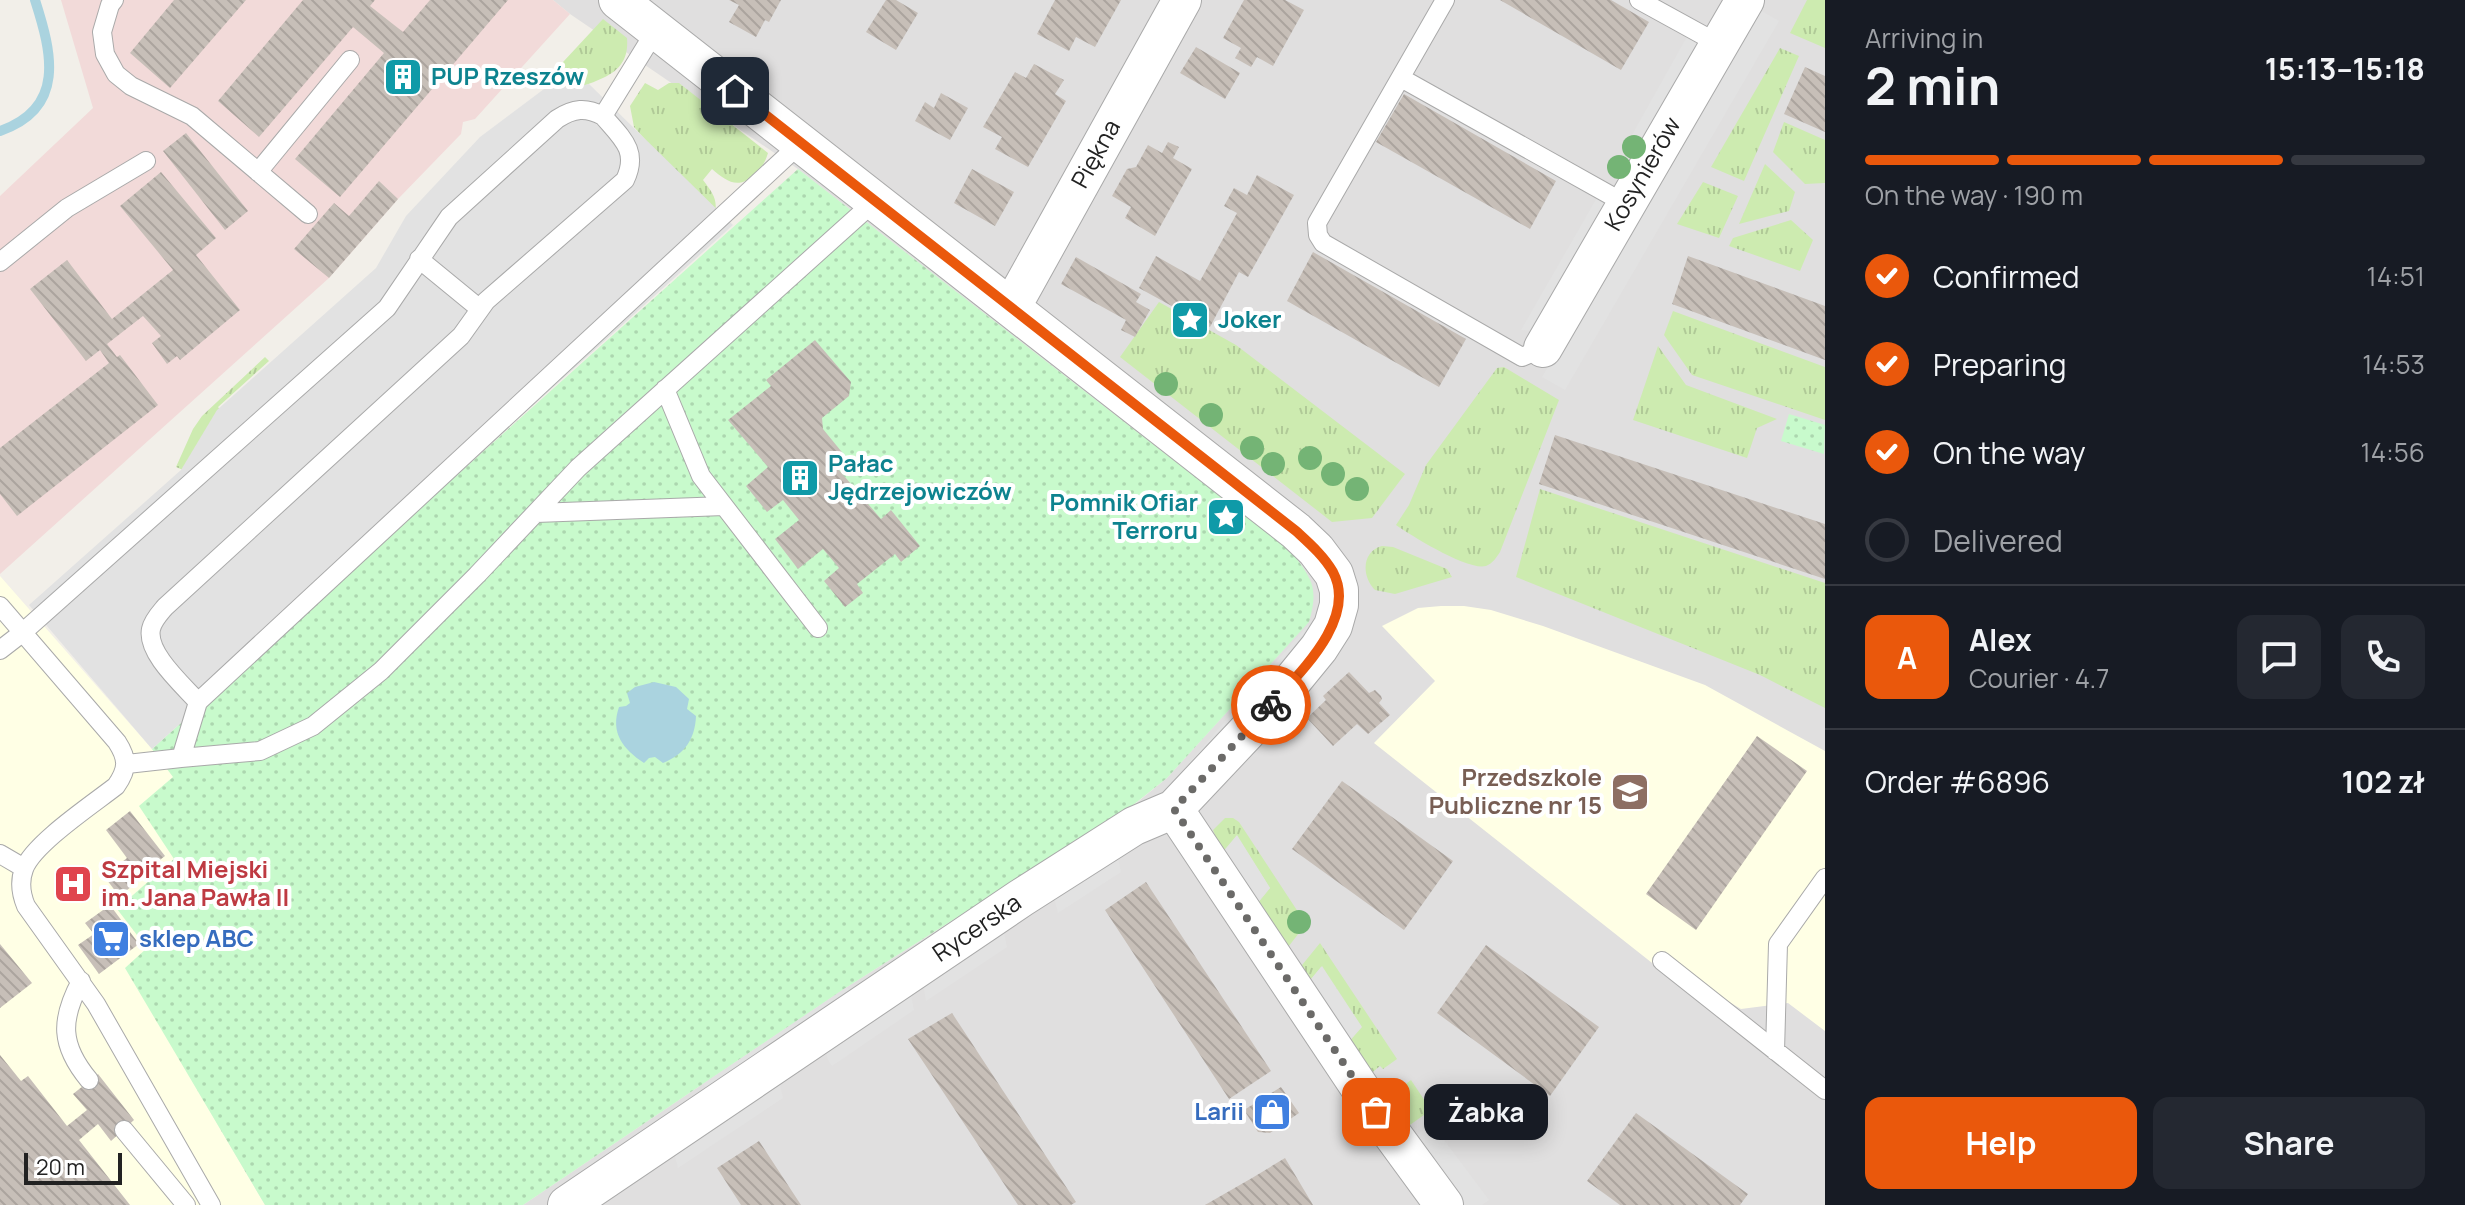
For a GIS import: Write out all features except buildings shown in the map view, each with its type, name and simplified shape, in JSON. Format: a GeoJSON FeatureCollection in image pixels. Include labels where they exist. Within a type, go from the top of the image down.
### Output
{"type":"FeatureCollection","features":[{"type":"Feature","properties":{"kind":"street"},"geometry":{"type":"LineString","coordinates":[[618,0],[665,15],[801,143],[1011,308]]}},
{"type":"Feature","properties":{"kind":"street","name":"Piękna"},"geometry":{"type":"LineString","coordinates":[[1011,308],[1182,0]]}},
{"type":"Feature","properties":{"kind":"street","name":"Kosynierów"},"geometry":{"type":"LineString","coordinates":[[1543,348],[1745,0]]}},
{"type":"Feature","properties":{"kind":"street","name":"Rycerska"},"geometry":{"type":"LineString","coordinates":[[567,1205],[1021,898],[1134,826],[1174,809],[1235,745],[1319,648],[1333,626],[1339,605],[1339,590],[1334,574],[1316,550],[1296,531],[1011,308]]}},
{"type":"Feature","properties":{"kind":"street"},"geometry":{"type":"LineString","coordinates":[[1174,809],[1376,1112],[1444,1205]]}},
{"type":"Feature","properties":{"kind":"lane"},"geometry":{"type":"LineString","coordinates":[[114,0],[102,32],[105,54],[116,74],[131,86],[192,116],[308,214]]}},
{"type":"Feature","properties":{"kind":"lane"},"geometry":{"type":"LineString","coordinates":[[1445,0],[1317,223],[1318,235],[1323,243],[1522,357],[1543,348]]}},
{"type":"Feature","properties":{"kind":"lane"},"geometry":{"type":"LineString","coordinates":[[1639,0],[1719,44]]}},
{"type":"Feature","properties":{"kind":"lane"},"geometry":{"type":"LineString","coordinates":[[603,116],[665,15]]}},
{"type":"Feature","properties":{"kind":"lane"},"geometry":{"type":"LineString","coordinates":[[258,172],[350,60]]}},
{"type":"Feature","properties":{"kind":"lane"},"geometry":{"type":"LineString","coordinates":[[1401,78],[1626,204]]}},
{"type":"Feature","properties":{"kind":"lane"},"geometry":{"type":"LineString","coordinates":[[0,650],[387,308],[449,217],[557,119],[568,111],[581,109],[603,116],[625,142],[631,156],[631,168],[625,180],[480,309],[461,336],[157,617],[151,629],[157,654],[198,702]]}},
{"type":"Feature","properties":{"kind":"lane"},"geometry":{"type":"LineString","coordinates":[[181,758],[198,702],[801,143]]}},
{"type":"Feature","properties":{"kind":"lane"},"geometry":{"type":"LineString","coordinates":[[0,262],[67,208],[146,161]]}},
{"type":"Feature","properties":{"kind":"lane"},"geometry":{"type":"LineString","coordinates":[[127,764],[260,751],[313,726],[381,671],[578,468],[875,201]]}},
{"type":"Feature","properties":{"kind":"lane"},"geometry":{"type":"LineString","coordinates":[[419,259],[480,309]]}},
{"type":"Feature","properties":{"kind":"lane"},"geometry":{"type":"LineString","coordinates":[[665,389],[701,476],[818,628]]}},
{"type":"Feature","properties":{"kind":"lane"},"geometry":{"type":"LineString","coordinates":[[536,513],[724,506]]}},
{"type":"Feature","properties":{"kind":"lane"},"geometry":{"type":"LineString","coordinates":[[0,606],[117,742],[127,764],[116,786],[32,856],[24,868],[22,895],[26,906],[81,981],[211,1205]]}},
{"type":"Feature","properties":{"kind":"lane"},"geometry":{"type":"LineString","coordinates":[[0,854],[24,868]]}},
{"type":"Feature","properties":{"kind":"lane"},"geometry":{"type":"LineString","coordinates":[[1775,1051],[1778,944],[1825,878]]}},
{"type":"Feature","properties":{"kind":"lane"},"geometry":{"type":"LineString","coordinates":[[1662,961],[1825,1090]]}},
{"type":"Feature","properties":{"kind":"lane"},"geometry":{"type":"LineString","coordinates":[[81,981],[67,1011],[65,1026],[68,1048],[89,1080]]}},
{"type":"Feature","properties":{"kind":"lane"},"geometry":{"type":"LineString","coordinates":[[124,1130],[186,1205]]}},
{"type":"Feature","properties":{"kind":"shaded area"},"geometry":{"type":"Polygon","coordinates":[[[61,0],[553,0],[570,14],[475,119],[463,122],[461,134],[398,199],[329,278],[0,574],[0,196],[93,108],[61,0]]]}},
{"type":"Feature","properties":{"kind":"shaded area"},"geometry":{"type":"Polygon","coordinates":[[[553,0],[1825,0],[1825,1205],[523,1205],[847,987],[1129,809],[1167,778],[1284,649],[1291,552],[798,169],[553,0]]]}},
{"type":"Feature","properties":{"kind":"shaded area"},"geometry":{"type":"Polygon","coordinates":[[[1758,9],[1779,21],[1565,390],[1542,377],[1758,9]]]}},
{"type":"Feature","properties":{"kind":"shaded area"},"geometry":{"type":"Polygon","coordinates":[[[1688,35],[1701,48],[1648,138],[1632,135],[1688,35]]]}},
{"type":"Feature","properties":{"kind":"shaded area"},"geometry":{"type":"Polygon","coordinates":[[[552,83],[571,88],[589,84],[733,225],[152,749],[29,605],[181,470],[217,410],[376,268],[406,216],[480,137],[552,83]]]}},
{"type":"Feature","properties":{"kind":"shaded area"},"geometry":{"type":"Polygon","coordinates":[[[1598,196],[1605,200],[1608,208],[1536,331],[1521,330],[1598,196]]]}},
{"type":"Feature","properties":{"kind":"shaded area","name":"Szpital Miejski im. Jana Pawła II"},"geometry":{"type":"Polygon","coordinates":[[[0,576],[174,777],[174,859],[118,909],[148,948],[126,968],[265,1205],[0,1205],[0,576]]]}},
{"type":"Feature","properties":{"kind":"shaded area","name":"Przedszkole Publiczne nr 15"},"geometry":{"type":"Polygon","coordinates":[[[1441,606],[1491,610],[1705,685],[1825,751],[1825,1031],[1788,1003],[1741,1009],[1716,994],[1704,1004],[1374,743],[1435,681],[1382,626],[1418,608],[1441,606]]]}},
{"type":"Feature","properties":{"kind":"shaded area"},"geometry":{"type":"Polygon","coordinates":[[[1308,625],[1317,633],[1200,772],[1189,763],[1308,625]]]}},
{"type":"Feature","properties":{"kind":"shaded area"},"geometry":{"type":"Polygon","coordinates":[[[1237,835],[1270,888],[1256,905],[1222,853],[1237,835]]]}},
{"type":"Feature","properties":{"kind":"shaded area"},"geometry":{"type":"Polygon","coordinates":[[[1116,847],[1121,872],[1058,913],[1052,890],[1116,847]]]}},
{"type":"Feature","properties":{"kind":"shaded area"},"geometry":{"type":"Polygon","coordinates":[[[1002,923],[1007,947],[926,1001],[922,977],[1002,923]]]}},
{"type":"Feature","properties":{"kind":"shaded area"},"geometry":{"type":"Polygon","coordinates":[[[1322,966],[1362,1027],[1347,1044],[1307,984],[1322,966]]]}},
{"type":"Feature","properties":{"kind":"shaded area"},"geometry":{"type":"Polygon","coordinates":[[[909,986],[914,1010],[832,1066],[824,1043],[909,986]]]}},
{"type":"Feature","properties":{"kind":"shaded area"},"geometry":{"type":"Polygon","coordinates":[[[847,987],[856,999],[712,1096],[703,1084],[847,987]]]}},
{"type":"Feature","properties":{"kind":"shaded area"},"geometry":{"type":"Polygon","coordinates":[[[777,1074],[783,1098],[678,1168],[672,1145],[777,1074]]]}},
{"type":"Feature","properties":{"kind":"shaded area"},"geometry":{"type":"Polygon","coordinates":[[[1432,1124],[1489,1200],[1482,1205],[1463,1205],[1413,1138],[1432,1124]]]}},
{"type":"Feature","properties":{"kind":"green space"},"geometry":{"type":"Polygon","coordinates":[[[1807,0],[1825,0],[1825,48],[1790,33],[1807,0]]]}},
{"type":"Feature","properties":{"kind":"green space"},"geometry":{"type":"Polygon","coordinates":[[[603,19],[627,38],[626,54],[620,66],[603,78],[581,87],[569,88],[552,83],[550,76],[603,19]]]}},
{"type":"Feature","properties":{"kind":"green space"},"geometry":{"type":"Polygon","coordinates":[[[1780,48],[1799,56],[1744,181],[1711,167],[1780,48]]]}},
{"type":"Feature","properties":{"kind":"green space"},"geometry":{"type":"Polygon","coordinates":[[[645,83],[658,90],[669,83],[679,83],[768,153],[758,171],[742,182],[726,180],[712,169],[703,180],[715,200],[715,214],[634,127],[630,106],[645,83]]]}},
{"type":"Feature","properties":{"kind":"green space"},"geometry":{"type":"Polygon","coordinates":[[[1784,122],[1825,140],[1825,183],[1805,184],[1773,152],[1784,122]]]}},
{"type":"Feature","properties":{"kind":"green space"},"geometry":{"type":"Polygon","coordinates":[[[1765,164],[1795,192],[1789,211],[1739,224],[1765,164]]]}},
{"type":"Feature","properties":{"kind":"green space"},"geometry":{"type":"Polygon","coordinates":[[[798,169],[1292,552],[1312,584],[1309,622],[1167,778],[1128,809],[847,987],[523,1205],[265,1205],[125,968],[147,948],[117,909],[174,859],[139,806],[173,777],[152,749],[798,169]]]}},
{"type":"Feature","properties":{"kind":"green space"},"geometry":{"type":"Polygon","coordinates":[[[1703,182],[1738,196],[1719,238],[1677,224],[1703,182]]]}},
{"type":"Feature","properties":{"kind":"green space"},"geometry":{"type":"Polygon","coordinates":[[[1791,220],[1813,240],[1800,271],[1729,246],[1733,238],[1791,220]]]}},
{"type":"Feature","properties":{"kind":"green space"},"geometry":{"type":"Polygon","coordinates":[[[1159,302],[1236,345],[1405,474],[1372,518],[1332,522],[1120,357],[1159,302]]]}},
{"type":"Feature","properties":{"kind":"green space"},"geometry":{"type":"Polygon","coordinates":[[[1673,311],[1825,367],[1825,420],[1692,375],[1664,335],[1673,311]]]}},
{"type":"Feature","properties":{"kind":"green space"},"geometry":{"type":"Polygon","coordinates":[[[1658,346],[1686,385],[1777,419],[1757,428],[1747,458],[1633,420],[1658,346]]]}},
{"type":"Feature","properties":{"kind":"green space"},"geometry":{"type":"Polygon","coordinates":[[[265,357],[269,361],[218,407],[224,415],[183,470],[176,467],[202,416],[265,357]]]}},
{"type":"Feature","properties":{"kind":"green space"},"geometry":{"type":"Polygon","coordinates":[[[1504,367],[1559,400],[1500,552],[1488,565],[1478,566],[1440,552],[1396,525],[1409,505],[1426,465],[1497,368],[1504,367]]]}},
{"type":"Feature","properties":{"kind":"green space"},"geometry":{"type":"Polygon","coordinates":[[[1789,414],[1825,425],[1824,454],[1781,441],[1789,414]]]}},
{"type":"Feature","properties":{"kind":"green space"},"geometry":{"type":"Polygon","coordinates":[[[1540,489],[1825,583],[1825,708],[1760,675],[1516,577],[1540,489]]]}},
{"type":"Feature","properties":{"kind":"green space"},"geometry":{"type":"Polygon","coordinates":[[[1382,546],[1393,547],[1447,569],[1452,577],[1395,594],[1375,590],[1367,578],[1367,558],[1382,546]]]}},
{"type":"Feature","properties":{"kind":"green space"},"geometry":{"type":"Polygon","coordinates":[[[1225,818],[1239,822],[1306,924],[1285,951],[1256,905],[1270,888],[1237,836],[1222,853],[1213,830],[1225,818]]]}},
{"type":"Feature","properties":{"kind":"green space"},"geometry":{"type":"Polygon","coordinates":[[[1320,943],[1397,1059],[1383,1069],[1380,1066],[1368,1076],[1347,1044],[1361,1026],[1321,967],[1307,984],[1298,970],[1320,943]]]}},
{"type":"Feature","properties":{"kind":"green space"},"geometry":{"type":"Polygon","coordinates":[[[1411,1080],[1431,1110],[1407,1127],[1385,1100],[1411,1080]]]}},
{"type":"Feature","properties":{"kind":"water"},"geometry":{"type":"Polygon","coordinates":[[[654,682],[676,687],[689,699],[687,709],[696,716],[691,739],[677,755],[663,763],[655,757],[644,763],[620,740],[617,716],[619,707],[630,703],[627,693],[635,687],[654,682]]]}},
{"type":"Feature","properties":{"kind":"waterway"},"geometry":{"type":"LineString","coordinates":[[0,131],[21,121],[36,108],[45,93],[49,59],[35,0]]}},
{"type":"Feature","properties":{"kind":"way so far"},"geometry":{"type":"LineString","coordinates":[[1271,705],[1174,809],[1376,1112]]}},
{"type":"Feature","properties":{"kind":"place","name":"PUP Rzeszów"},"geometry":{"type":"Point","coordinates":[403,77]}},
{"type":"Feature","properties":{"kind":"place","name":"Joker"},"geometry":{"type":"Point","coordinates":[1190,320]}},
{"type":"Feature","properties":{"kind":"place","name":"Pałac Jędrzejowiczów"},"geometry":{"type":"Point","coordinates":[800,478]}},
{"type":"Feature","properties":{"kind":"place","name":"Pomnik Ofiar Terroru"},"geometry":{"type":"Point","coordinates":[1226,517]}},
{"type":"Feature","properties":{"kind":"place","name":"Przedszkole Publiczne nr 15"},"geometry":{"type":"Point","coordinates":[1630,792]}},
{"type":"Feature","properties":{"kind":"place","name":"Szpital Miejski im. Jana Pawła II"},"geometry":{"type":"Point","coordinates":[73,884]}},
{"type":"Feature","properties":{"kind":"place","name":"sklep ABC"},"geometry":{"type":"Point","coordinates":[111,939]}},
{"type":"Feature","properties":{"kind":"place","name":"Larii"},"geometry":{"type":"Point","coordinates":[1272,1112]}},
{"type":"Feature","properties":{"kind":"place","name":"Żabka"},"geometry":{"type":"Point","coordinates":[1376,1112]}},
{"type":"Feature","properties":{"kind":"route"},"geometry":{"type":"LineString","coordinates":[[735,91],[1296,531],[1316,550],[1334,574],[1339,590],[1339,605],[1333,626],[1319,648],[1271,705]]}}]}
